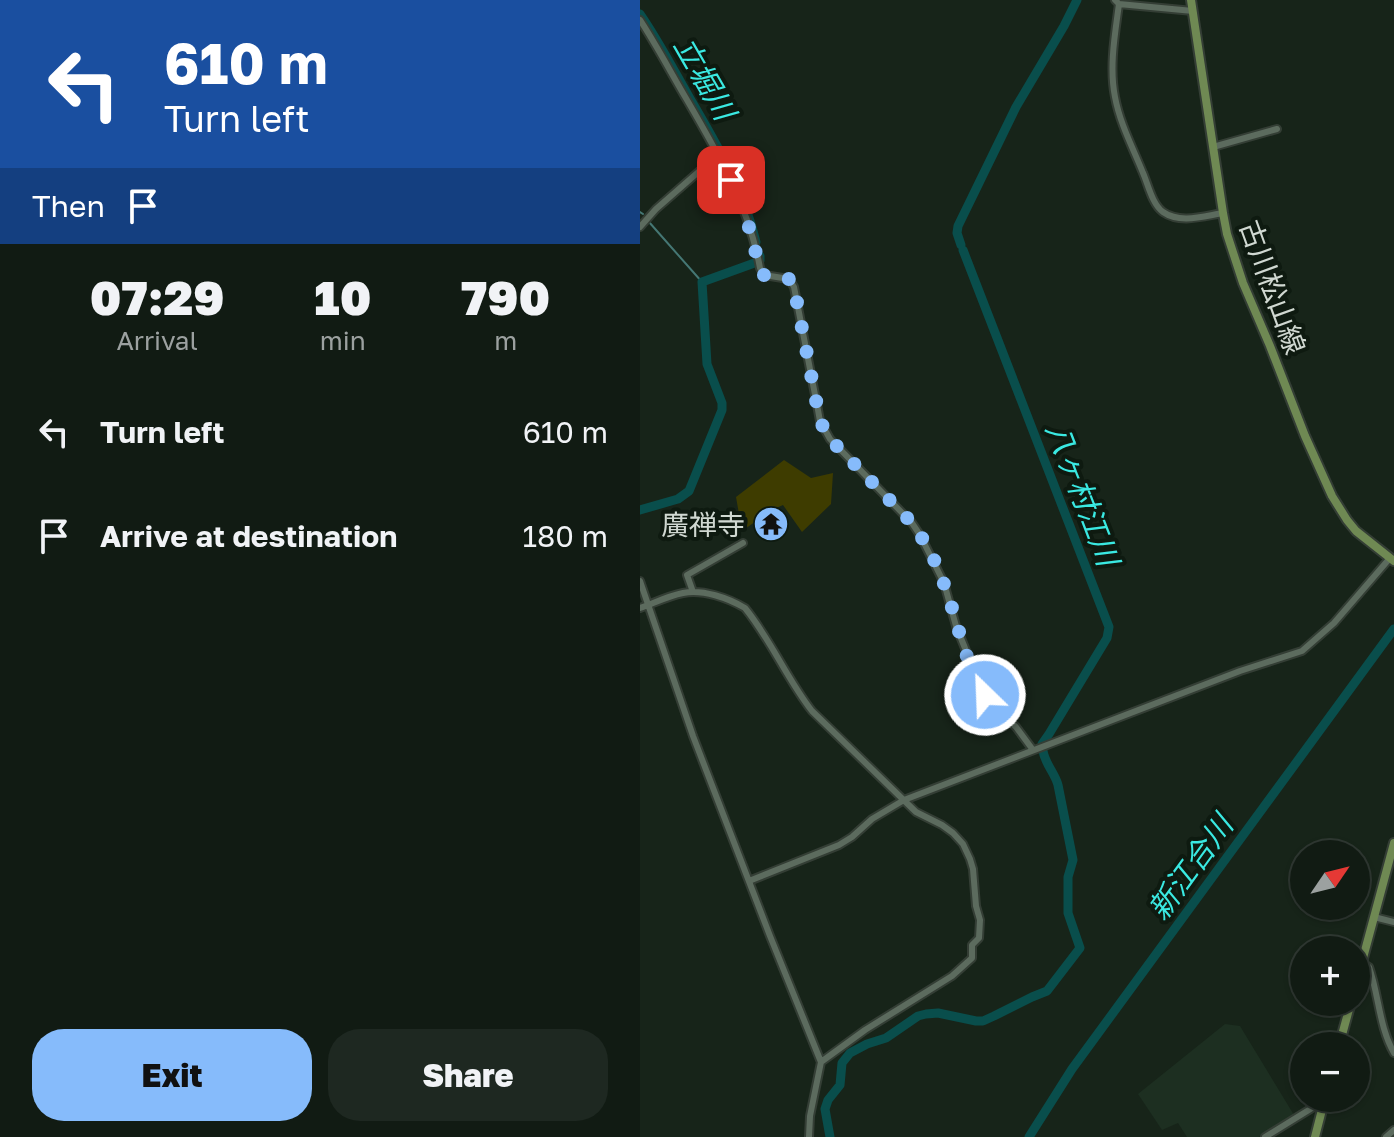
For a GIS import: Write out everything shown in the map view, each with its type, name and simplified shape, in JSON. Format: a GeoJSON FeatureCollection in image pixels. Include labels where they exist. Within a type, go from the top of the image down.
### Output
{"type":"FeatureCollection","features":[{"type":"Feature","properties":{"kind":"main road","name":"古川松山線"},"geometry":{"type":"LineString","coordinates":[[1191,0],[1223,213],[1243,283],[1332,496],[1356,531],[1392,559]]}},
{"type":"Feature","properties":{"kind":"main road"},"geometry":{"type":"LineString","coordinates":[[1369,936],[1394,843]]}},
{"type":"Feature","properties":{"kind":"main road"},"geometry":{"type":"LineString","coordinates":[[1315,1137],[1322,1112]]}},
{"type":"Feature","properties":{"kind":"street"},"geometry":{"type":"LineString","coordinates":[[1193,11],[1117,2],[1114,95],[1121,122],[1154,199],[1163,212],[1182,219],[1223,213]]}},
{"type":"Feature","properties":{"kind":"street"},"geometry":{"type":"LineString","coordinates":[[640,20],[719,154],[747,220],[764,275],[789,279],[794,287],[823,426],[830,439],[920,535],[944,583],[956,626],[982,690],[1033,750]]}},
{"type":"Feature","properties":{"kind":"street"},"geometry":{"type":"LineString","coordinates":[[1213,147],[1277,129]]}},
{"type":"Feature","properties":{"kind":"street"},"geometry":{"type":"LineString","coordinates":[[641,223],[719,154]]}},
{"type":"Feature","properties":{"kind":"street"},"geometry":{"type":"LineString","coordinates":[[693,592],[687,575],[743,543]]}},
{"type":"Feature","properties":{"kind":"street"},"geometry":{"type":"LineString","coordinates":[[749,881],[839,845],[872,819],[904,800],[1240,671],[1302,651],[1334,623],[1392,559]]}},
{"type":"Feature","properties":{"kind":"street"},"geometry":{"type":"LineString","coordinates":[[640,581],[693,736],[821,1062],[809,1137]]}},
{"type":"Feature","properties":{"kind":"street"},"geometry":{"type":"LineString","coordinates":[[640,608],[693,592],[737,603],[745,608],[812,711],[916,812],[953,833],[970,859],[980,920],[979,938],[972,945],[972,958],[952,976],[865,1030],[821,1062]]}},
{"type":"Feature","properties":{"kind":"street"},"geometry":{"type":"LineString","coordinates":[[1374,917],[1394,922]]}},
{"type":"Feature","properties":{"kind":"street"},"geometry":{"type":"LineString","coordinates":[[1370,970],[1376,986],[1382,1025],[1394,1053]]}},
{"type":"Feature","properties":{"kind":"street"},"geometry":{"type":"LineString","coordinates":[[1265,1137],[1304,1112]]}},
{"type":"Feature","properties":{"kind":"street"},"geometry":{"type":"LineString","coordinates":[[1386,1137],[1394,1130]]}},
{"type":"Feature","properties":{"kind":"shaded area"},"geometry":{"type":"Polygon","coordinates":[[[784,460],[811,478],[833,473],[831,504],[802,532],[783,505],[742,531],[736,497],[784,460]]]}},
{"type":"Feature","properties":{"kind":"shaded area"},"geometry":{"type":"Polygon","coordinates":[[[1225,1024],[1240,1026],[1294,1115],[1259,1137],[1187,1137],[1178,1123],[1162,1130],[1138,1094],[1225,1024]]]}},
{"type":"Feature","properties":{"kind":"waterway","name":"八ヶ村江川"},"geometry":{"type":"LineString","coordinates":[[961,245],[958,226],[1016,107],[1077,0]]}},
{"type":"Feature","properties":{"kind":"waterway","name":"立堀川"},"geometry":{"type":"LineString","coordinates":[[640,14],[727,166],[744,203],[756,242]]}},
{"type":"Feature","properties":{"kind":"waterway"},"geometry":{"type":"LineString","coordinates":[[649,222],[702,282]]}},
{"type":"Feature","properties":{"kind":"waterway","name":"八ヶ村江川"},"geometry":{"type":"LineString","coordinates":[[963,250],[1109,627],[1107,638],[1042,747]]}},
{"type":"Feature","properties":{"kind":"waterway","name":"立堀川"},"geometry":{"type":"LineString","coordinates":[[640,510],[678,499],[689,491],[722,410],[707,364],[702,282],[760,261],[760,256]]}},
{"type":"Feature","properties":{"kind":"waterway","name":"新江合川"},"geometry":{"type":"LineString","coordinates":[[1029,1137],[1072,1069],[1394,629]]}},
{"type":"Feature","properties":{"kind":"waterway","name":"八ヶ村江川"},"geometry":{"type":"LineString","coordinates":[[830,1137],[825,1109],[840,1085],[842,1063],[850,1053],[886,1038],[918,1016],[938,1013],[976,1021],[994,1016],[1047,991],[1080,948],[1068,913],[1068,877],[1073,860],[1058,785],[1043,751]]}},
{"type":"Feature","properties":{"kind":"place","name":"廣禅寺"},"geometry":{"type":"Point","coordinates":[771,524]}},
{"type":"Feature","properties":{"kind":"route"},"geometry":{"type":"LineString","coordinates":[[731,180],[764,275],[789,279],[794,287],[820,421],[830,439],[920,535],[944,583],[956,626],[985,695]]}}]}
